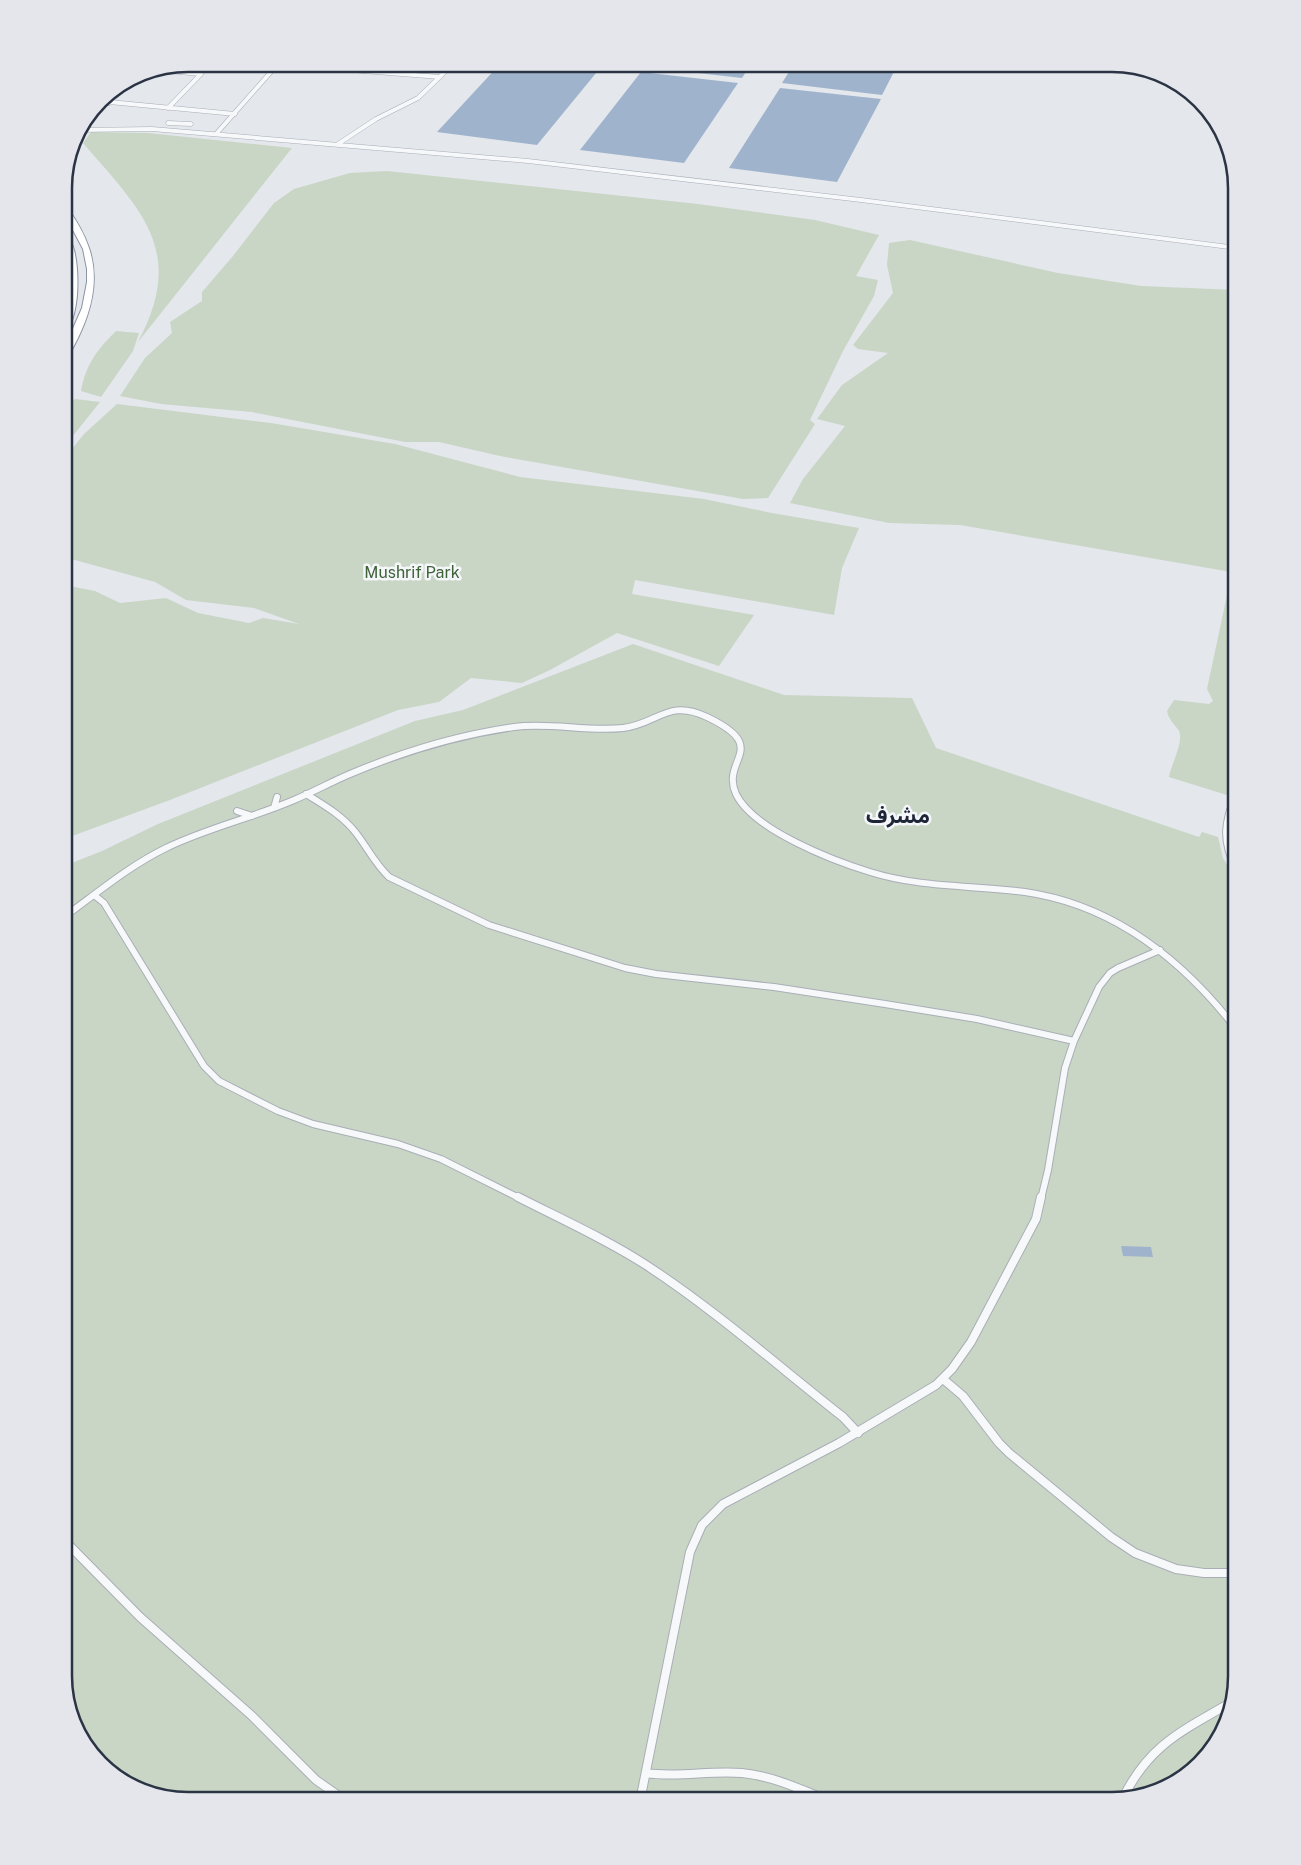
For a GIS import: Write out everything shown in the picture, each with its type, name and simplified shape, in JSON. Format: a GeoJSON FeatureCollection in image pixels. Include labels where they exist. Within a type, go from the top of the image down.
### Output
{"type":"FeatureCollection","features":[{"type":"Feature","properties":{"kind":"highway"},"geometry":{"type":"LineString","coordinates":[[73,222],[86,249],[91,279],[84,314],[73,337]]}},
{"type":"Feature","properties":{"kind":"highway"},"geometry":{"type":"LineString","coordinates":[[73,266],[75,280],[73,304]]}},
{"type":"Feature","properties":{"kind":"street"},"geometry":{"type":"LineString","coordinates":[[168,108],[201,74],[183,72]]}},
{"type":"Feature","properties":{"kind":"street"},"geometry":{"type":"LineString","coordinates":[[216,134],[271,72]]}},
{"type":"Feature","properties":{"kind":"street"},"geometry":{"type":"LineString","coordinates":[[380,72],[440,77]]}},
{"type":"Feature","properties":{"kind":"street"},"geometry":{"type":"LineString","coordinates":[[338,144],[371,122],[420,97],[445,72]]}},
{"type":"Feature","properties":{"kind":"street"},"geometry":{"type":"LineString","coordinates":[[110,103],[235,114]]}},
{"type":"Feature","properties":{"kind":"street"},"geometry":{"type":"LineString","coordinates":[[168,123],[191,124]]}},
{"type":"Feature","properties":{"kind":"street"},"geometry":{"type":"LineString","coordinates":[[171,131],[177,123]]}},
{"type":"Feature","properties":{"kind":"street"},"geometry":{"type":"LineString","coordinates":[[89,130],[125,128],[216,134],[659,175],[1228,247]]}},
{"type":"Feature","properties":{"kind":"street"},"geometry":{"type":"LineString","coordinates":[[73,910],[137,864],[165,849],[274,808],[349,774],[395,757],[501,729],[541,724],[624,728],[643,724],[675,710],[685,710],[728,728],[736,734],[741,745],[734,783],[736,795],[763,822],[794,841],[864,870],[907,882],[1024,892],[1073,902],[1117,921],[1160,950],[1205,991],[1228,1019]]}},
{"type":"Feature","properties":{"kind":"street"},"geometry":{"type":"LineString","coordinates":[[306,794],[350,826],[389,877],[476,920],[502,930],[635,970],[871,1001],[985,1021],[1074,1041]]}},
{"type":"Feature","properties":{"kind":"street"},"geometry":{"type":"LineString","coordinates":[[274,808],[277,797]]}},
{"type":"Feature","properties":{"kind":"street"},"geometry":{"type":"LineString","coordinates":[[237,811],[252,816]]}},
{"type":"Feature","properties":{"kind":"street"},"geometry":{"type":"LineString","coordinates":[[1228,815],[1224,836],[1228,852]]}},
{"type":"Feature","properties":{"kind":"street"},"geometry":{"type":"LineString","coordinates":[[94,895],[102,901],[204,1066],[216,1078],[270,1108],[295,1118],[398,1144],[448,1162],[608,1242],[646,1264],[682,1290],[843,1417],[858,1433]]}},
{"type":"Feature","properties":{"kind":"street"},"geometry":{"type":"LineString","coordinates":[[642,1792],[690,1552],[698,1531],[712,1513],[723,1504],[858,1433],[920,1396],[943,1379],[952,1369],[971,1342],[1036,1219],[1048,1170],[1062,1082],[1074,1041],[1104,980],[1125,964],[1160,950]]}},
{"type":"Feature","properties":{"kind":"street"},"geometry":{"type":"LineString","coordinates":[[943,1379],[963,1396],[999,1443],[1123,1546],[1148,1560],[1176,1570],[1228,1573]]}},
{"type":"Feature","properties":{"kind":"street"},"geometry":{"type":"LineString","coordinates":[[73,1549],[140,1617],[251,1716],[311,1776],[331,1792]]}},
{"type":"Feature","properties":{"kind":"street"},"geometry":{"type":"LineString","coordinates":[[1126,1792],[1136,1771],[1154,1750],[1225,1706]]}},
{"type":"Feature","properties":{"kind":"street"},"geometry":{"type":"LineString","coordinates":[[646,1773],[666,1776],[730,1772],[754,1774],[777,1780],[807,1792]]}},
{"type":"Feature","properties":{"kind":"green space"},"geometry":{"type":"Polygon","coordinates":[[[91,132],[148,133],[292,148],[138,342],[152,310],[158,282],[157,257],[151,234],[139,211],[83,143],[91,132]]]}},
{"type":"Feature","properties":{"kind":"green space"},"geometry":{"type":"Polygon","coordinates":[[[387,171],[698,204],[815,220],[879,235],[856,276],[878,280],[874,296],[843,351],[810,420],[815,424],[768,498],[743,499],[500,456],[439,442],[405,442],[252,412],[161,404],[120,396],[145,358],[172,333],[170,322],[202,301],[202,292],[274,203],[294,189],[350,173],[387,171]]]}},
{"type":"Feature","properties":{"kind":"green space"},"geometry":{"type":"Polygon","coordinates":[[[910,240],[1058,273],[1141,286],[1228,290],[1228,571],[960,525],[889,523],[790,503],[803,479],[845,426],[817,419],[842,385],[888,353],[858,349],[853,345],[893,293],[887,265],[889,243],[910,240]]]}},
{"type":"Feature","properties":{"kind":"green space"},"geometry":{"type":"Polygon","coordinates":[[[116,331],[139,333],[133,351],[101,397],[81,391],[83,381],[93,358],[116,331]]]}},
{"type":"Feature","properties":{"kind":"green space"},"geometry":{"type":"Polygon","coordinates":[[[75,399],[100,402],[73,436],[73,401],[75,399]]]}},
{"type":"Feature","properties":{"kind":"green space","name":"Mushrif Park"},"geometry":{"type":"Polygon","coordinates":[[[117,404],[271,423],[395,444],[520,477],[704,499],[859,528],[842,568],[834,615],[635,580],[632,594],[754,615],[719,666],[617,633],[550,670],[522,683],[471,678],[439,702],[398,710],[170,800],[73,836],[73,587],[95,591],[120,603],[166,598],[198,613],[249,623],[263,618],[299,624],[254,608],[186,600],[155,582],[73,559],[73,448],[84,434],[117,404]]]}},
{"type":"Feature","properties":{"kind":"green space"},"geometry":{"type":"Polygon","coordinates":[[[1228,590],[1228,795],[1169,777],[1179,747],[1180,736],[1167,711],[1174,700],[1209,704],[1213,701],[1207,689],[1228,590]]]}},
{"type":"Feature","properties":{"kind":"green space"},"geometry":{"type":"Polygon","coordinates":[[[633,644],[784,695],[912,698],[936,748],[1199,837],[1202,832],[1218,837],[1223,858],[1228,867],[1228,1692],[1225,1707],[1213,1735],[1195,1759],[1183,1769],[1157,1784],[1128,1792],[173,1792],[158,1789],[130,1777],[106,1759],[96,1747],[81,1721],[73,1692],[73,862],[102,851],[158,824],[415,721],[463,710],[633,644]]]}},
{"type":"Feature","properties":{"kind":"water"},"geometry":{"type":"Polygon","coordinates":[[[492,72],[597,72],[537,145],[437,132],[492,72]]]}},
{"type":"Feature","properties":{"kind":"water"},"geometry":{"type":"Polygon","coordinates":[[[641,72],[738,83],[684,163],[580,150],[641,72]]]}},
{"type":"Feature","properties":{"kind":"water"},"geometry":{"type":"Polygon","coordinates":[[[694,73],[745,73],[742,78],[694,73]]]}},
{"type":"Feature","properties":{"kind":"water"},"geometry":{"type":"Polygon","coordinates":[[[789,73],[893,73],[882,95],[782,83],[789,73]]]}},
{"type":"Feature","properties":{"kind":"water"},"geometry":{"type":"Polygon","coordinates":[[[780,88],[881,99],[837,182],[729,168],[780,88]]]}},
{"type":"Feature","properties":{"kind":"water"},"geometry":{"type":"Polygon","coordinates":[[[1121,1246],[1151,1247],[1153,1257],[1123,1256],[1121,1246]]]}},
{"type":"Feature","properties":{"kind":"district","name":"مشرف"},"geometry":{"type":"Point","coordinates":[898,816]}}]}
